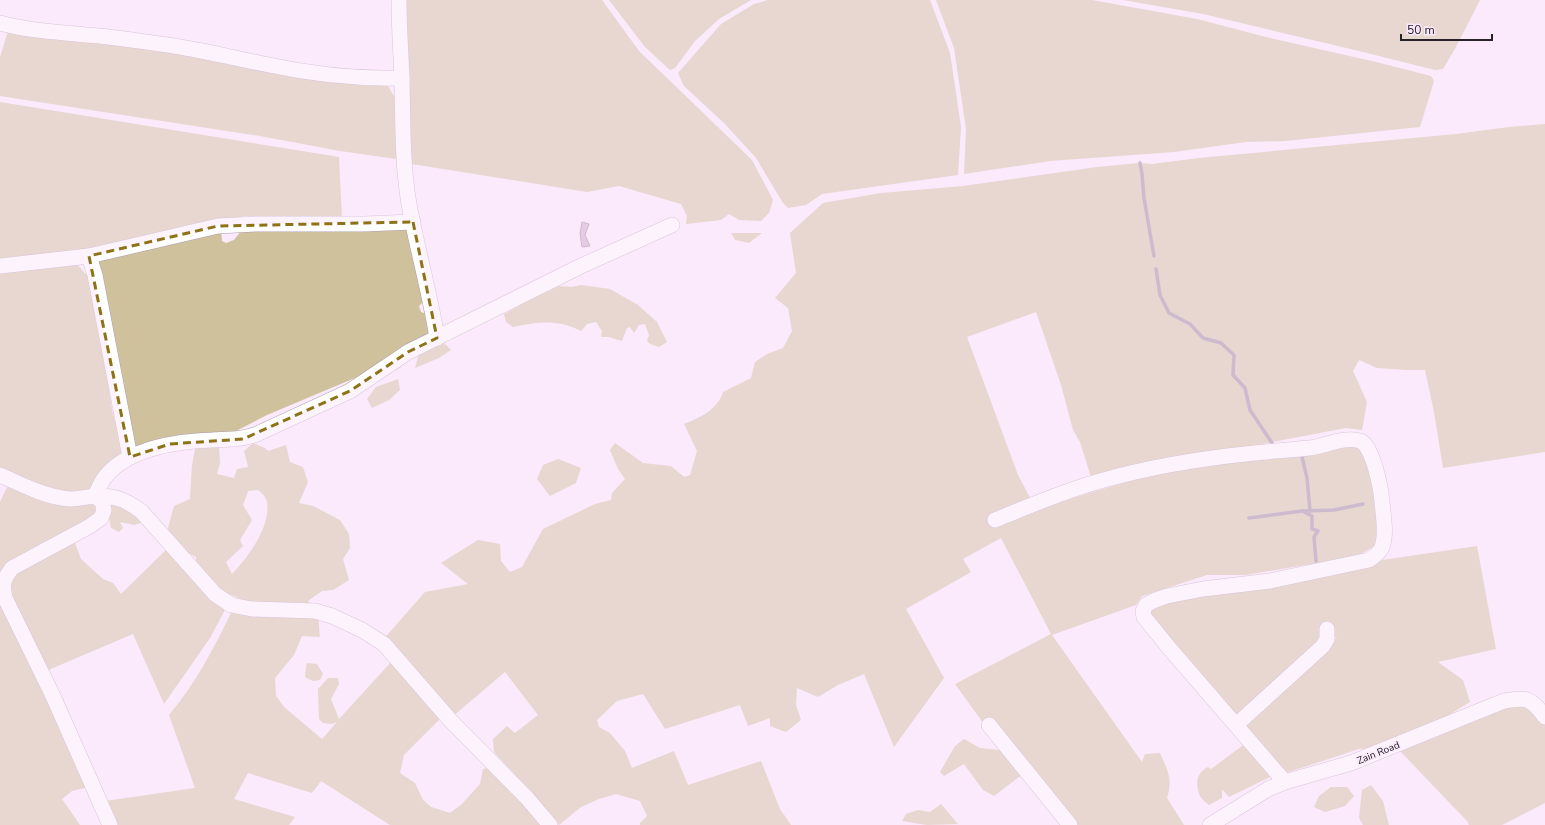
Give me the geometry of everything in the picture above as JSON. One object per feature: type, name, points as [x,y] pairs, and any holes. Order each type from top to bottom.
[{"type":"street","points":[[400,0],[399,27],[404,162],[413,222],[430,298],[437,338]]},
{"type":"street","points":[[0,23],[12,27],[48,32],[89,35],[175,46],[241,58],[270,66],[332,75],[383,79],[402,78]]},
{"type":"street","points":[[0,266],[89,256],[218,226],[256,224],[364,224],[413,222]]},
{"type":"street","points":[[95,496],[104,477],[117,465],[130,457],[170,444],[243,439],[257,434],[350,391],[408,352],[582,266],[672,225]]},
{"type":"street","points":[[89,256],[95,276],[130,457]]},
{"type":"street","points":[[995,520],[1043,500],[1101,481],[1164,466],[1255,452],[1311,448],[1343,441],[1360,441],[1365,444],[1370,452],[1380,486],[1384,537],[1382,547],[1377,554],[1369,560],[1270,581],[1204,589],[1167,596],[1146,605],[1143,611],[1144,617],[1153,629],[1286,782]]},
{"type":"street","points":[[0,475],[20,485],[56,497],[70,499],[111,496],[127,501],[141,511],[215,594],[231,605],[252,609],[315,611],[332,616],[374,637],[384,644],[451,721],[527,798],[550,825]]},
{"type":"street","points":[[95,496],[102,502],[104,510],[101,518],[90,526],[12,568],[5,577],[3,587],[5,598],[53,696],[110,825]]},
{"type":"street","points":[[1236,725],[1323,646],[1327,639],[1327,629]]},
{"type":"street","name":"Zain Road","points":[[1210,825],[1268,789],[1286,782],[1351,763],[1504,701],[1520,698],[1531,701],[1537,706],[1545,717]]},
{"type":"street","points":[[990,725],[1070,825]]},
{"type":"highlighted area","points":[[413,222],[437,338],[408,352],[350,391],[243,439],[170,444],[130,457],[89,256],[218,226]]},
{"type":"shaded area","points":[[403,0],[602,0],[639,51],[752,160],[773,200],[769,213],[761,221],[739,220],[729,214],[721,220],[686,224],[687,216],[681,204],[619,186],[587,192],[412,164]]},
{"type":"shaded area","points":[[609,0],[751,0],[719,19],[695,41],[675,68],[670,70],[645,47]]},
{"type":"shaded area","points":[[768,0],[930,0],[950,53],[961,127],[958,175],[822,194],[806,205],[788,208],[783,203],[756,158],[725,124],[684,86],[678,73],[721,24],[754,4]]},
{"type":"shaded area","points":[[936,0],[1092,0],[1197,19],[1431,76],[1434,81],[1420,127],[1285,141],[1246,142],[1174,152],[1050,161],[964,174],[966,129],[954,48]]},
{"type":"shaded area","points":[[1123,0],[1480,0],[1443,69],[1435,70],[1203,14]]},
{"type":"shaded area","points":[[9,28],[223,60],[283,72],[388,86],[395,98],[403,160],[340,151],[260,136],[0,96],[0,57]]},
{"type":"shaded area","points":[[0,102],[339,157],[342,218],[245,216],[79,251],[0,261]]},
{"type":"shaded area","points":[[1545,124],[1545,452],[1443,468],[1434,412],[1425,370],[1377,368],[1359,360],[1353,371],[1367,402],[1362,430],[1346,428],[1091,477],[1080,442],[1073,430],[1061,385],[1036,312],[967,337],[1018,475],[1036,509],[1150,475],[1351,444],[1363,450],[1375,493],[1380,525],[1374,546],[1358,556],[1246,575],[1207,575],[1142,596],[1136,605],[1052,635],[1142,762],[1145,754],[1160,753],[1170,780],[1167,798],[1184,825],[1076,825],[984,724],[955,684],[1051,634],[1001,538],[963,559],[971,572],[906,609],[944,678],[894,747],[864,674],[838,685],[818,697],[797,688],[796,705],[801,720],[786,732],[770,726],[770,718],[748,726],[740,705],[665,729],[643,694],[617,701],[597,720],[599,727],[610,733],[625,751],[632,768],[674,751],[688,785],[761,761],[780,809],[791,825],[640,825],[640,823],[647,816],[640,801],[616,794],[599,799],[581,807],[559,825],[494,752],[493,739],[507,726],[515,733],[538,715],[505,672],[452,717],[382,641],[425,592],[468,584],[441,563],[478,540],[500,544],[501,561],[510,572],[522,567],[543,529],[595,504],[611,500],[612,493],[625,479],[618,469],[610,450],[615,443],[643,463],[671,466],[684,477],[690,475],[697,451],[684,424],[702,416],[713,408],[721,398],[723,392],[751,378],[755,362],[767,354],[783,348],[792,331],[788,308],[775,298],[796,273],[790,233],[823,203],[881,193],[963,186],[1097,167],[1140,163],[1152,164],[1199,158],[1456,134]]},
{"type":"shaded area","points":[[582,222],[589,224],[585,235],[590,246],[582,247],[580,233]]},
{"type":"shaded area","points":[[245,226],[413,228],[426,299],[419,306],[421,312],[431,316],[429,335],[419,342],[400,368],[386,373],[362,375],[267,415],[236,431],[212,433],[135,451],[96,261],[221,230],[222,241],[226,243],[234,240]]},
{"type":"shaded area","points":[[731,233],[762,233],[749,243],[735,240]]},
{"type":"shaded area","points":[[75,262],[90,279],[113,414],[123,452],[103,468],[89,491],[72,494],[40,484],[0,468],[0,270]]},
{"type":"shaded area","points":[[581,285],[610,289],[638,305],[657,322],[667,342],[659,347],[650,344],[647,341],[649,335],[645,324],[639,325],[634,333],[630,327],[627,328],[622,341],[608,337],[601,337],[602,331],[596,322],[587,324],[581,331],[556,323],[539,323],[513,327],[506,322],[504,314],[531,299],[559,286],[571,287]]},
{"type":"shaded area","points":[[443,342],[451,350],[439,358],[415,368],[419,354]]},
{"type":"shaded area","points":[[398,379],[400,390],[389,400],[372,408],[367,399],[376,387]]},
{"type":"shaded area","points":[[205,443],[219,446],[220,463],[217,474],[234,478],[237,469],[248,467],[244,451],[253,443],[265,448],[268,451],[286,445],[290,462],[303,467],[308,482],[299,503],[313,506],[340,520],[349,534],[350,548],[343,559],[349,580],[333,590],[322,591],[308,601],[317,613],[320,637],[302,636],[294,655],[275,678],[276,696],[284,707],[322,739],[337,722],[331,724],[323,723],[319,719],[318,689],[328,678],[338,678],[339,684],[331,699],[339,719],[393,660],[443,716],[404,755],[400,773],[415,783],[423,800],[431,807],[450,813],[462,804],[480,784],[483,769],[491,767],[548,825],[390,825],[321,781],[312,793],[248,773],[234,799],[295,817],[289,825],[115,825],[105,801],[195,788],[169,715],[179,703],[196,677],[233,609],[251,603],[224,592],[196,567],[196,557],[186,552],[167,532],[174,506],[190,499],[192,465],[195,449]],"holes":[[[258,490],[265,497],[267,502],[267,512],[262,531],[245,559],[232,574],[226,562],[243,546],[240,540],[252,520],[243,505],[248,491]]]},
{"type":"shaded area","points":[[558,459],[581,468],[576,483],[550,496],[537,479],[543,465]]},
{"type":"shaded area","points":[[7,487],[59,503],[91,503],[98,505],[97,515],[1,577],[89,787],[72,791],[62,799],[80,825],[0,825],[0,502]]},
{"type":"shaded area","points":[[108,500],[146,521],[134,525],[120,522],[123,528],[119,532],[111,528],[108,513]]},
{"type":"shaded area","points":[[73,538],[81,559],[103,579],[113,583],[121,594],[168,548],[226,608],[210,638],[164,704],[133,634],[46,671],[8,592],[8,581],[17,569]]},
{"type":"shaded area","points":[[1477,546],[1496,649],[1438,662],[1463,680],[1470,702],[1396,747],[1359,749],[1283,774],[1241,726],[1337,637],[1321,641],[1242,718],[1233,715],[1145,613],[1150,603],[1376,561]]},
{"type":"shaded area","points":[[307,663],[317,664],[323,674],[320,680],[313,681],[305,677]]},
{"type":"shaded area","points":[[1494,701],[1530,705],[1545,725],[1545,803],[1502,825],[1469,825],[1467,821],[1399,750]]},
{"type":"shaded area","points":[[964,739],[980,748],[1009,751],[1023,774],[994,796],[983,790],[964,764],[944,776],[940,772],[955,746]]},
{"type":"shaded area","points":[[1246,743],[1272,776],[1229,797],[1222,789],[1222,798],[1209,805],[1198,792],[1197,783],[1201,772],[1208,767],[1211,769]]},
{"type":"shaded area","points":[[1371,785],[1383,801],[1389,825],[1363,825],[1359,818],[1362,790]]},
{"type":"shaded area","points":[[1331,787],[1347,787],[1354,796],[1345,806],[1325,812],[1314,807],[1319,796]]},
{"type":"shaded area","points":[[941,804],[958,824],[927,825],[902,821],[906,814],[918,810],[930,812]]},
{"type":"waterway","points":[[1140,163],[1144,198],[1154,256]]},
{"type":"waterway","points":[[1156,269],[1160,295],[1169,313],[1190,324],[1203,338],[1221,343],[1234,355],[1233,375],[1245,388],[1250,410],[1272,443]]},
{"type":"waterway","points":[[1302,457],[1307,478],[1310,511]]},
{"type":"waterway","points":[[1249,518],[1302,511],[1334,510],[1363,504]]},
{"type":"waterway","points":[[1304,512],[1312,516],[1312,529],[1318,531],[1314,537],[1316,561]]}]
